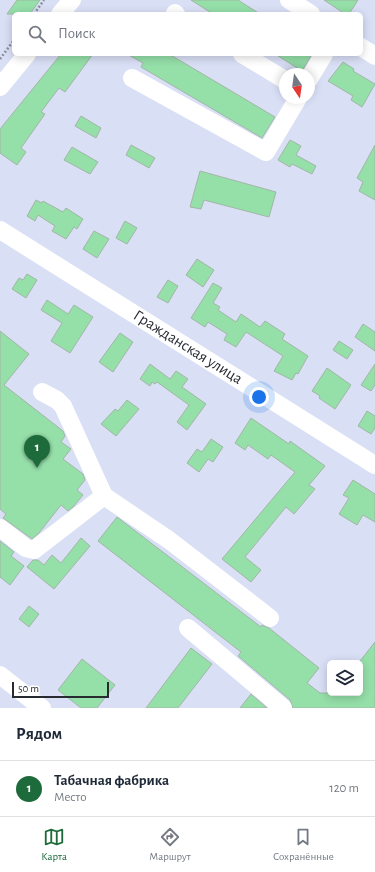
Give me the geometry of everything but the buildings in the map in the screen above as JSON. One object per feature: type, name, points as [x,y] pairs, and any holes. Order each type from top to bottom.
[{"type":"street","points":[[62,12],[72,0]]},
{"type":"street","points":[[289,0],[308,12]]},
{"type":"street","points":[[363,48],[375,56]]},
{"type":"street","points":[[0,87],[25,56]]},
{"type":"street","points":[[245,56],[279,76]]},
{"type":"street","points":[[315,69],[323,56]]},
{"type":"street","points":[[132,78],[266,152],[294,104]]},
{"type":"street","name":"Гражданская улица","points":[[0,230],[375,465]]},
{"type":"street","points":[[42,392],[57,400],[63,406],[104,496],[169,540],[270,618]]},
{"type":"street","points":[[0,528],[26,548],[34,550],[104,496]]},
{"type":"street","points":[[188,628],[283,708]]},
{"type":"street","points":[[0,675],[42,708]]},
{"type":"path","points":[[35,12],[44,0]]},
{"type":"path","points":[[0,59],[12,43]]},
{"type":"place","name":"Табачная фабрика","points":[[37,468]]}]
